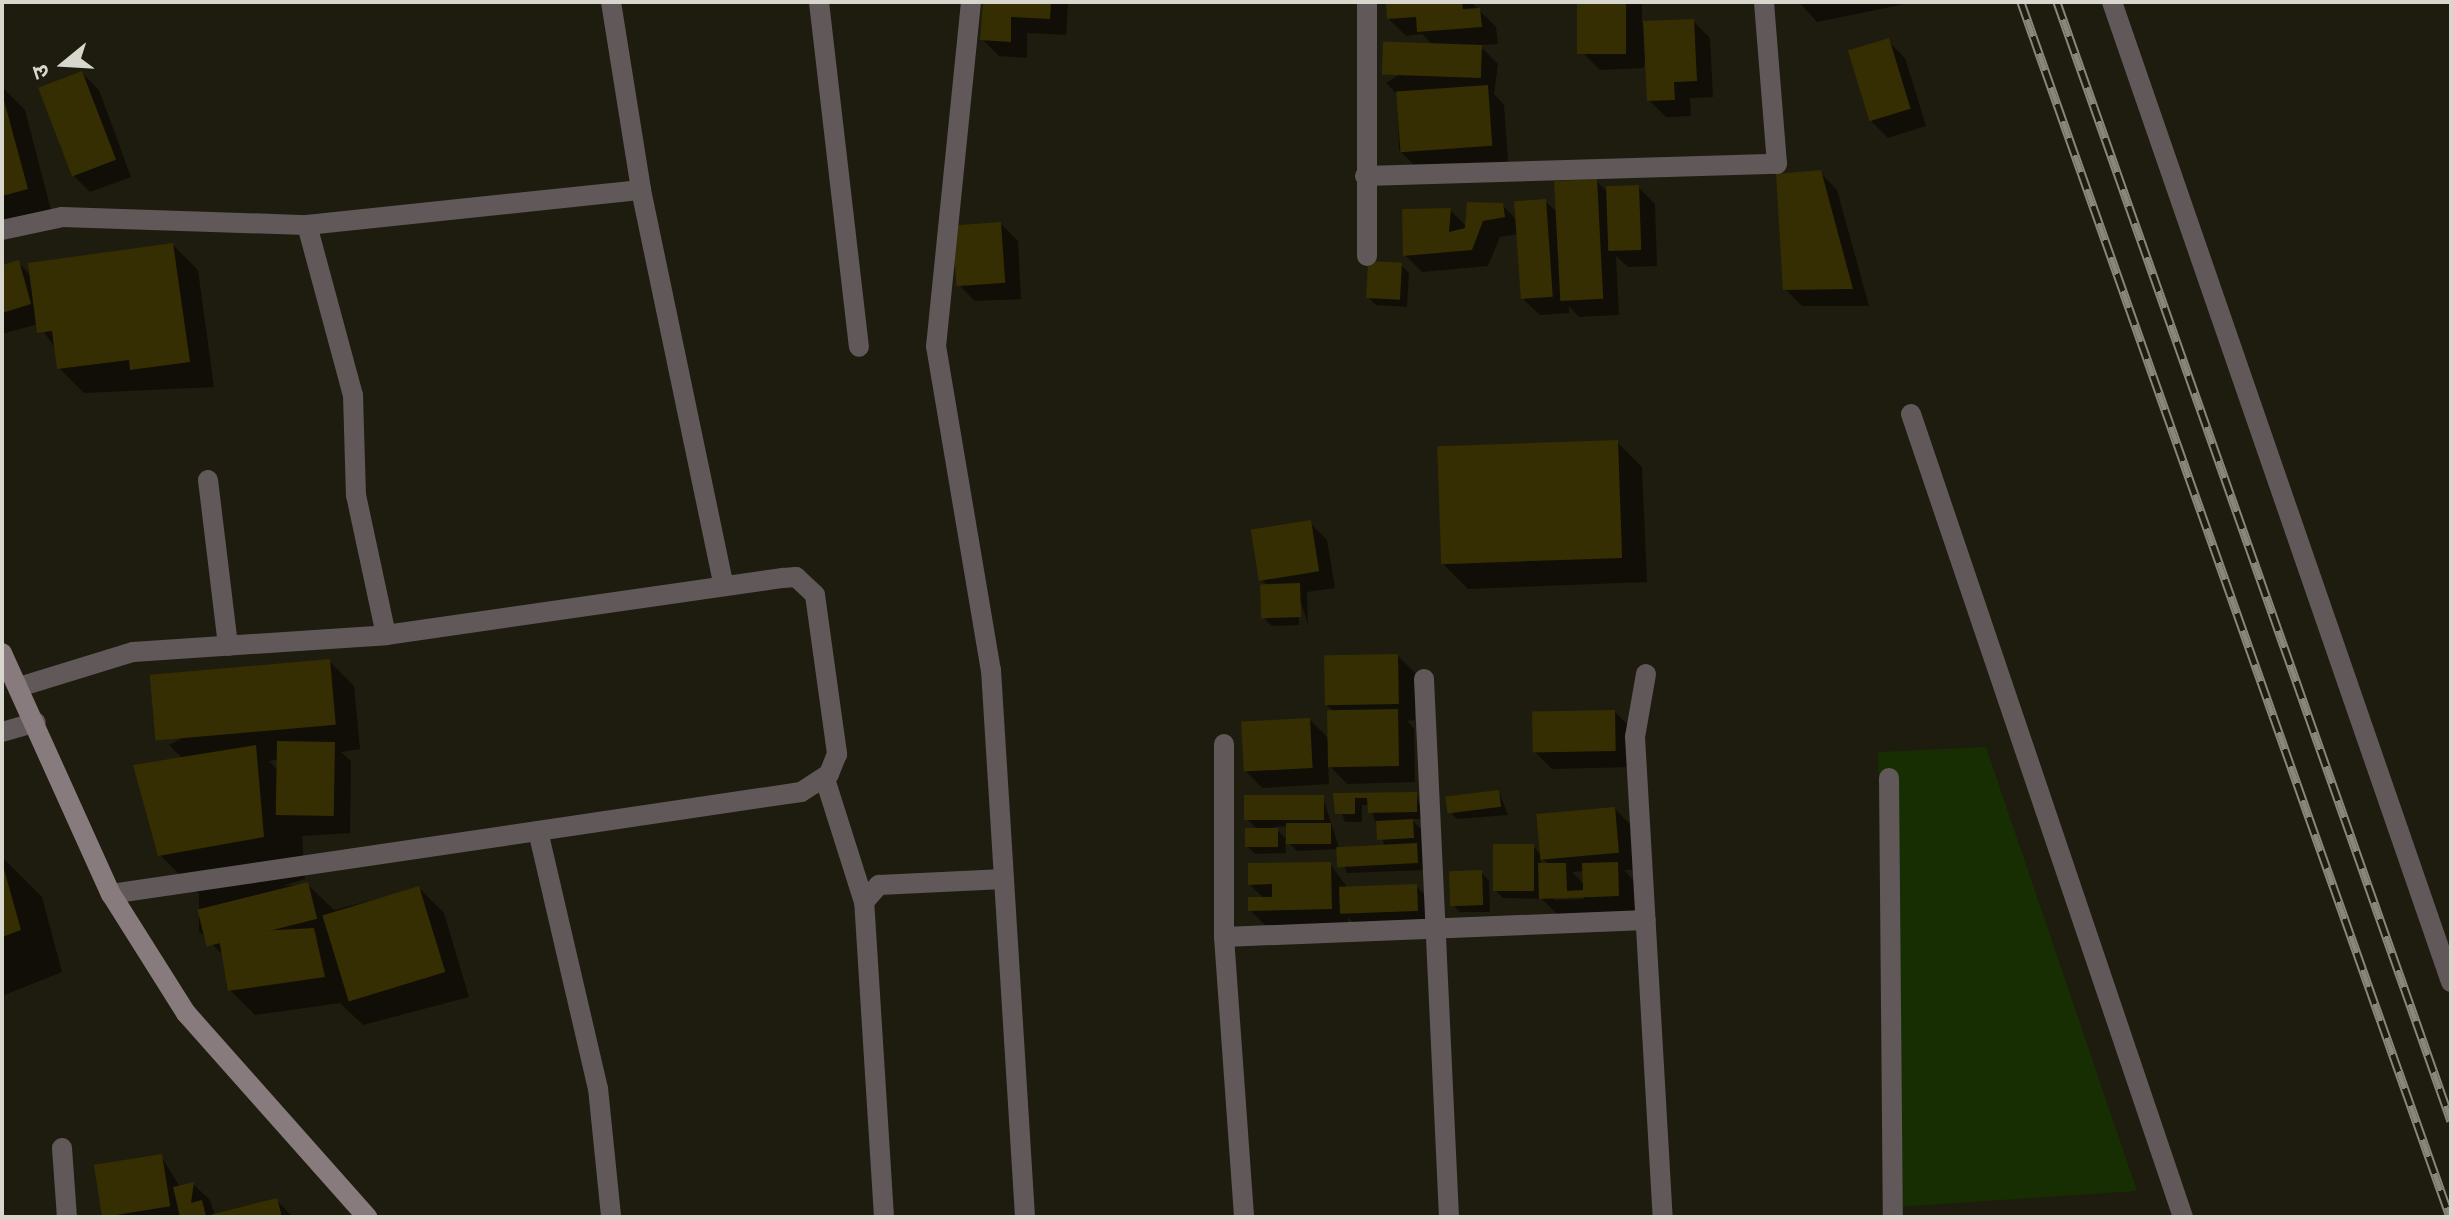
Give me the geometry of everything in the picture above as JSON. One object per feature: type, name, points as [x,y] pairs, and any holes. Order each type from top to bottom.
[{"type":"street","points":[[611,2],[641,190],[723,584]]},
{"type":"street","points":[[819,2],[859,347]]},
{"type":"street","points":[[971,2],[936,346],[991,670],[1025,1217]]},
{"type":"street","points":[[1367,2],[1367,256]]},
{"type":"street","points":[[1365,176],[1777,164],[1764,2]]},
{"type":"street","points":[[2112,2],[2451,982]]},
{"type":"street","points":[[2,230],[62,217],[307,225],[641,190]]},
{"type":"street","points":[[307,225],[353,395],[356,495],[386,635]]},
{"type":"street","points":[[1911,414],[2183,1217]]},
{"type":"street","points":[[208,480],[228,646]]},
{"type":"street","points":[[19,687],[133,652],[386,635],[723,584],[796,577],[815,595],[837,754],[825,779],[801,792],[111,894]]},
{"type":"street","points":[[2,653],[36,722],[111,894],[186,1013],[367,1217]]},
{"type":"street","points":[[1646,674],[1635,737],[1663,1217]]},
{"type":"street","points":[[1424,679],[1449,1217]]},
{"type":"street","points":[[2,732],[36,722]]},
{"type":"street","points":[[1224,744],[1224,937],[1244,1217]]},
{"type":"street","points":[[1889,778],[1893,1217]]},
{"type":"street","points":[[825,779],[864,902],[884,1217]]},
{"type":"street","points":[[538,831],[598,1088],[611,1217]]},
{"type":"street","points":[[864,902],[879,885],[1004,879]]},
{"type":"street","points":[[1224,937],[1646,920]]},
{"type":"street","points":[[62,1148],[67,1217]]},
{"type":"green space","points":[[1986,747],[2137,1191],[1896,1207],[1878,752]]},
{"type":"building","points":[[983,2],[1051,2],[1050,19],[1011,17],[1011,42],[980,40]]},
{"type":"building","points":[[1386,2],[1462,2],[1463,9],[1480,8],[1482,27],[1417,32],[1416,17],[1387,19]]},
{"type":"building","points":[[1577,2],[1626,2],[1626,54],[1577,54]]},
{"type":"building","points":[[1694,19],[1697,81],[1674,82],[1675,100],[1647,101],[1643,21]]},
{"type":"building","points":[[1889,38],[1911,109],[1870,121],[1848,51]]},
{"type":"building","points":[[1383,42],[1482,45],[1481,78],[1382,75]]},
{"type":"building","points":[[82,71],[116,160],[72,177],[38,88]]},
{"type":"building","points":[[1488,85],[1492,146],[1400,152],[1396,91]]},
{"type":"building","points":[[2,93],[28,189],[2,196]]},
{"type":"building","points":[[1821,170],[1853,289],[1783,290],[1776,174]]},
{"type":"building","points":[[1597,179],[1603,299],[1560,301],[1554,181]]},
{"type":"building","points":[[1639,185],[1641,250],[1608,251],[1606,186]]},
{"type":"building","points":[[1546,199],[1553,297],[1521,299],[1514,201]]},
{"type":"building","points":[[1467,202],[1503,203],[1505,217],[1483,221],[1472,250],[1403,256],[1402,209],[1451,208],[1449,232],[1465,228]]},
{"type":"building","points":[[1001,222],[1005,283],[956,286],[952,225]]},
{"type":"building","points":[[173,243],[190,362],[130,370],[129,360],[57,369],[52,331],[37,333],[28,263]]},
{"type":"building","points":[[19,260],[31,304],[2,313],[2,265]]},
{"type":"building","points":[[1368,261],[1402,263],[1400,300],[1366,298]]},
{"type":"building","points":[[1618,440],[1622,558],[1441,564],[1437,446]]},
{"type":"building","points":[[1311,520],[1319,571],[1259,581],[1251,530]]},
{"type":"building","points":[[1300,583],[1301,617],[1261,618],[1260,584]]},
{"type":"building","points":[[1398,654],[1399,704],[1325,705],[1324,655]]},
{"type":"building","points":[[330,659],[336,725],[155,741],[150,675]]},
{"type":"building","points":[[1398,709],[1399,766],[1328,767],[1327,710]]},
{"type":"building","points":[[1615,710],[1616,751],[1533,752],[1532,711]]},
{"type":"building","points":[[1310,718],[1313,768],[1244,772],[1241,722]]},
{"type":"building","points":[[277,741],[335,742],[334,816],[276,815]]},
{"type":"building","points":[[256,745],[264,837],[158,856],[133,765]]},
{"type":"building","points":[[1499,790],[1501,807],[1447,813],[1445,797]]},
{"type":"building","points":[[1417,792],[1417,812],[1368,813],[1367,798],[1355,798],[1355,814],[1335,814],[1333,793]]},
{"type":"building","points":[[1244,795],[1324,795],[1324,820],[1244,820]]},
{"type":"building","points":[[1615,807],[1619,853],[1540,860],[1536,814]]},
{"type":"building","points":[[1413,819],[1414,838],[1377,840],[1376,821]]},
{"type":"building","points":[[1286,823],[1331,823],[1331,844],[1286,844]]},
{"type":"building","points":[[1245,828],[1278,828],[1278,847],[1245,847]]},
{"type":"building","points":[[1417,843],[1418,863],[1337,867],[1336,847]]},
{"type":"building","points":[[1493,844],[1534,844],[1534,891],[1493,891]]},
{"type":"building","points":[[2,862],[21,930],[2,937]]},
{"type":"building","points":[[1331,862],[1332,909],[1248,911],[1248,897],[1272,897],[1272,884],[1248,885],[1248,863]]},
{"type":"building","points":[[1618,862],[1619,896],[1539,899],[1538,863],[1566,863],[1567,891],[1583,890],[1582,863]]},
{"type":"building","points":[[1482,870],[1483,905],[1450,906],[1449,871]]},
{"type":"building","points":[[308,882],[317,919],[207,946],[197,910]]},
{"type":"building","points":[[1417,884],[1418,911],[1340,914],[1339,887]]},
{"type":"building","points":[[419,886],[445,972],[349,1002],[322,916]]},
{"type":"building","points":[[314,928],[325,977],[228,991],[218,933]]},
{"type":"building","points":[[162,1154],[170,1206],[102,1217],[94,1165]]},
{"type":"building","points":[[194,1182],[191,1203],[202,1200],[206,1216],[277,1198],[282,1217],[180,1217],[173,1187]]},
{"type":"railway","points":[[2021,2],[2450,1217]]},
{"type":"railway","points":[[2057,2],[2451,1121]]}]
